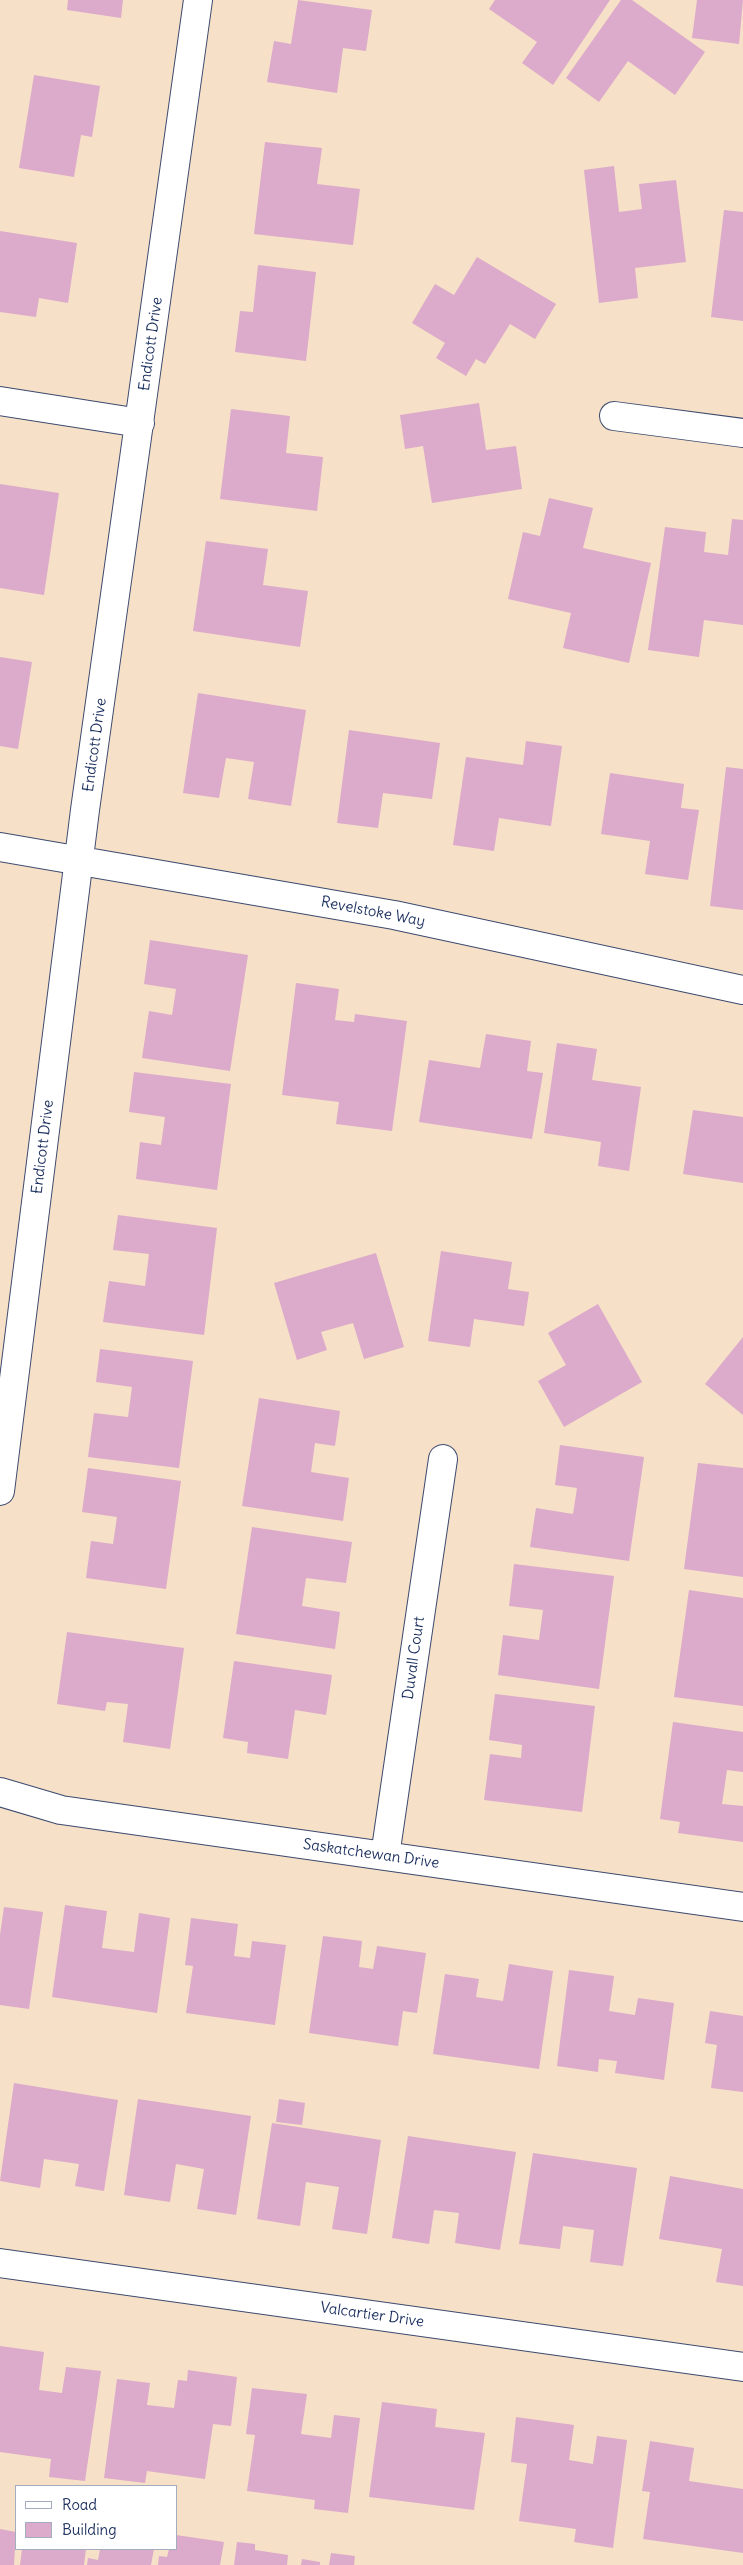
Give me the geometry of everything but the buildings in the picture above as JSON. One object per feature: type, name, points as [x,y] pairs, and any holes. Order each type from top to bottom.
[{"type":"street","name":"Endicott Drive","points":[[0,1491],[79,860],[198,0]]},
{"type":"street","points":[[0,400],[140,423]]},
{"type":"street","points":[[614,416],[743,432]]},
{"type":"street","name":"Revelstoke Way","points":[[0,847],[394,915],[743,990]]},
{"type":"street","name":"Duvall Court","points":[[385,1856],[443,1459]]},
{"type":"street","name":"Saskatchewan Drive","points":[[0,1793],[61,1810],[743,1907]]},
{"type":"street","name":"Valcartier Drive","points":[[0,2263],[743,2367]]}]
